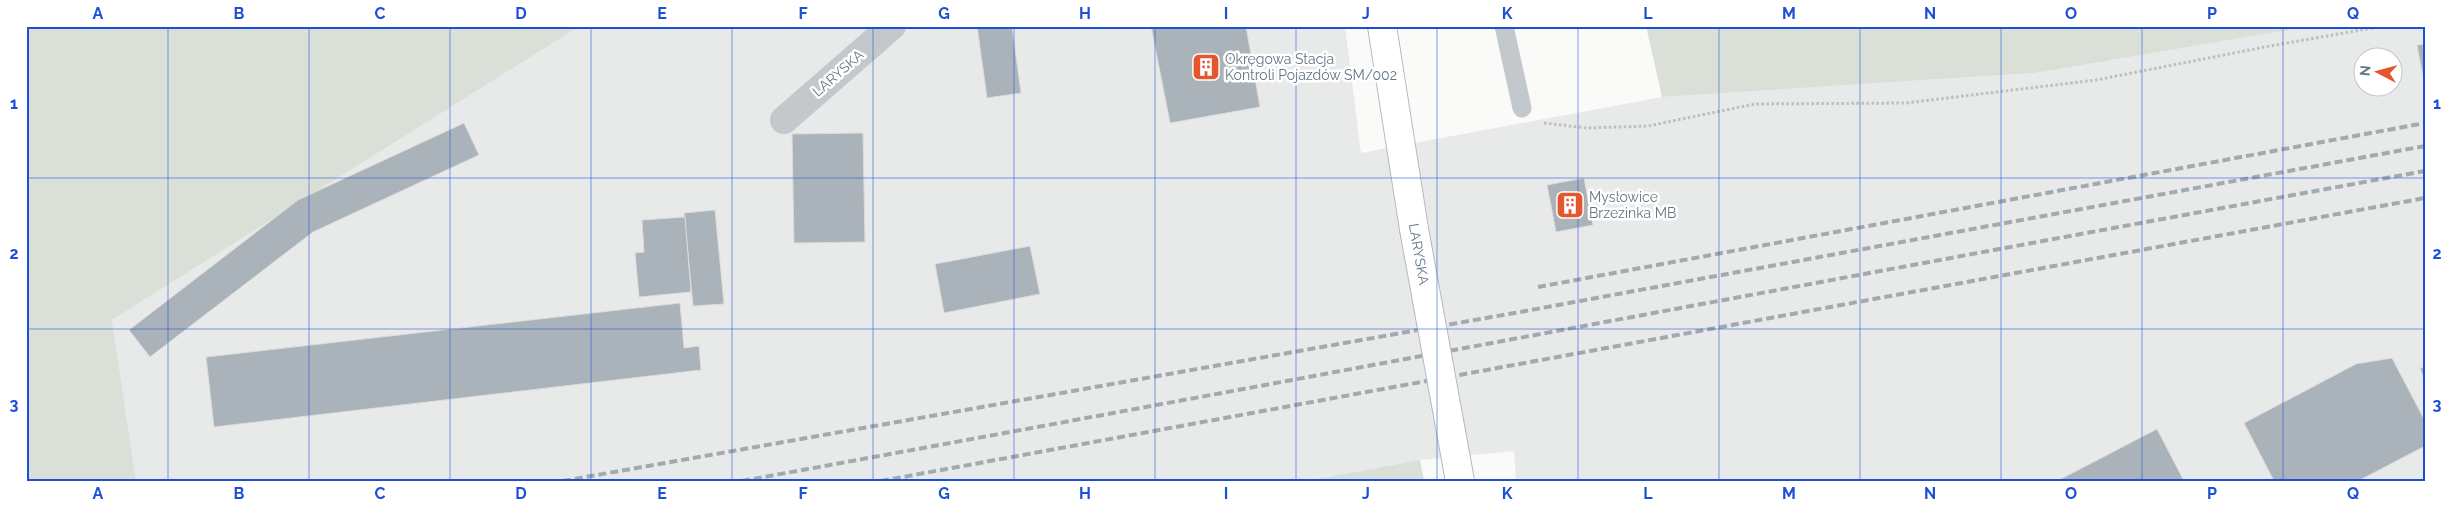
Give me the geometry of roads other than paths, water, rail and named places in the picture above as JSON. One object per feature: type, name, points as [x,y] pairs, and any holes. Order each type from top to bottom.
[{"type":"street","name":"LARYSKA","points":[[784,120],[892,26]]},
{"type":"street","name":"LARYSKA","points":[[1382,26],[1414,229],[1460,481]]},
{"type":"lane","points":[[1504,26],[1522,108]]},
{"type":"railway","points":[[1538,287],[2425,123]]},
{"type":"railway","points":[[563,481],[1520,312],[2425,146]]},
{"type":"railway","points":[[742,481],[2425,171]]},
{"type":"railway","points":[[881,481],[2425,198]]},
{"type":"place","name":"Okręgowa Stacja Kontroli Pojazdów SM/002","points":[[1206,67]]},
{"type":"place","name":"Mysłowice Brzezinka MB","points":[[1570,205]]}]
